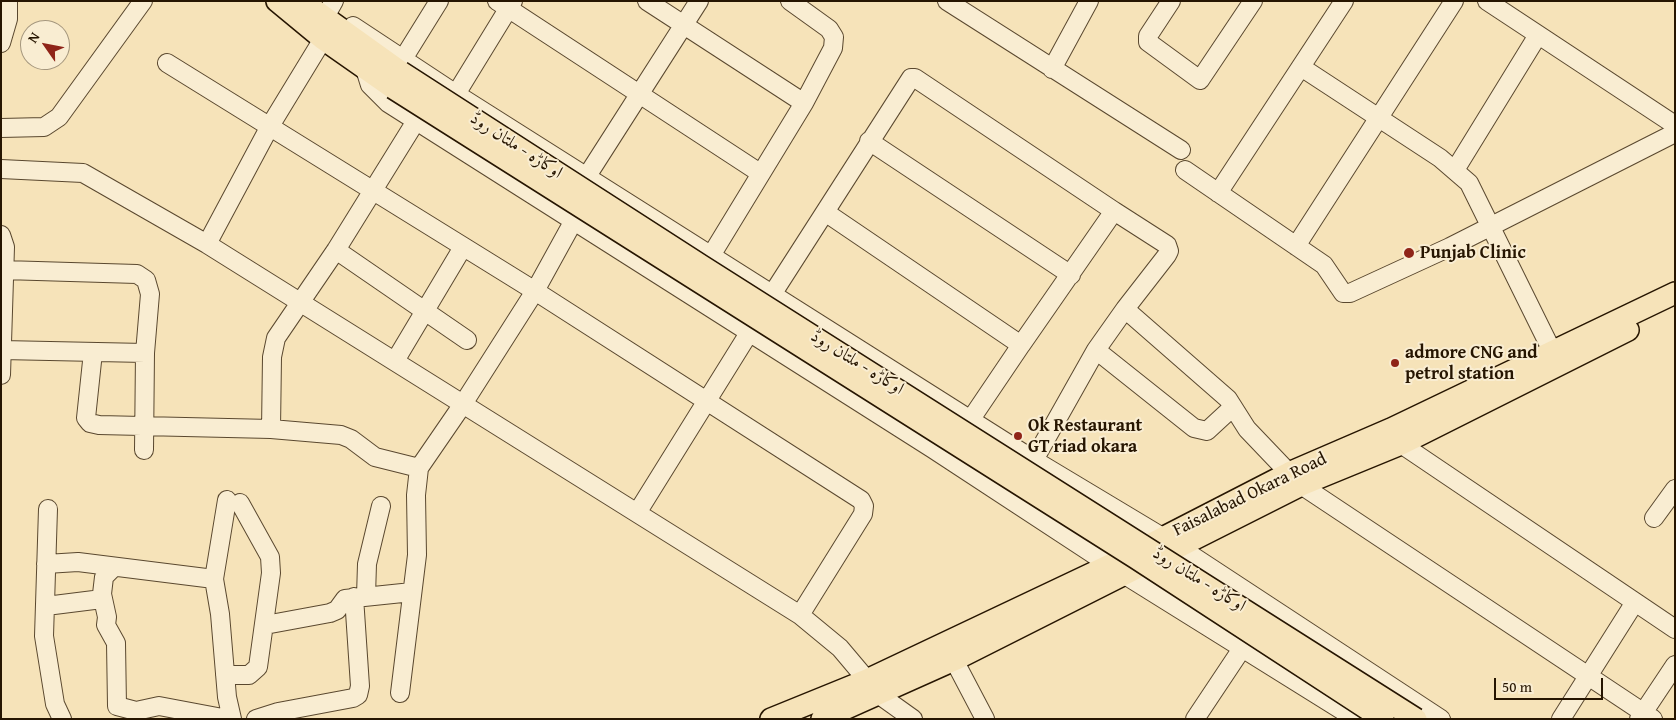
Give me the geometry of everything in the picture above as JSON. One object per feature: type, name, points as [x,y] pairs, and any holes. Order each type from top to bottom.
[{"type":"main road","name":"اوکاڑہ - ملتان روڈ","points":[[277,1],[364,69],[399,73],[1416,719]]},
{"type":"main road","name":"اوکاڑہ - ملتان روڈ","points":[[304,1],[399,73],[1383,719]]},
{"type":"main road","name":"Faisalabad Okara Road","points":[[771,719],[954,660],[1118,570],[1391,428],[1675,293]]},
{"type":"main road","name":"Faisalabad Okara Road","points":[[1295,479],[1401,444],[1675,306]]},
{"type":"main road","name":"Faisalabad Okara Road","points":[[822,719],[872,687],[1118,570]]},
{"type":"street","points":[[1,43],[8,19],[8,1]]},
{"type":"street","points":[[1,128],[44,127],[59,117],[143,1]]},
{"type":"street","points":[[304,1],[332,6],[399,73],[456,94],[774,293],[1034,460],[1171,542],[1441,719]]},
{"type":"street","points":[[399,73],[439,1]]},
{"type":"street","points":[[647,1],[804,103]]},
{"type":"street","points":[[587,176],[699,1]]},
{"type":"street","points":[[712,254],[760,172],[804,103],[833,48],[834,37],[829,29],[790,1]]},
{"type":"street","points":[[947,1],[1181,150]]},
{"type":"street","points":[[1052,69],[1089,1]]},
{"type":"street","points":[[1171,1],[1148,36],[1148,42],[1200,80],[1253,1]]},
{"type":"street","points":[[1218,193],[1344,1]]},
{"type":"street","points":[[1296,246],[1454,1]]},
{"type":"street","points":[[1487,1],[1675,125]]},
{"type":"street","points":[[456,94],[506,4],[760,172]]},
{"type":"street","points":[[1455,170],[1538,35]]},
{"type":"street","points":[[207,244],[270,126],[323,38]]},
{"type":"street","points":[[167,63],[534,291],[861,500],[864,506],[863,514],[800,615]]},
{"type":"street","points":[[1301,67],[1455,170],[1469,183],[1492,226],[1552,351]]},
{"type":"street","points":[[364,69],[370,85],[381,97],[416,121],[1118,570],[1243,647],[1335,713],[1356,719]]},
{"type":"street","points":[[774,293],[908,80],[916,78],[1167,245],[1169,251],[1096,350],[1034,460]]},
{"type":"street","points":[[271,429],[272,357],[276,338],[336,250],[371,190],[416,121]]},
{"type":"street","points":[[1184,170],[1324,265],[1343,293],[1350,293],[1492,226],[1675,133]]},
{"type":"street","points":[[869,141],[1071,275]]},
{"type":"street","points":[[1,169],[84,173],[207,244],[800,615],[840,648],[872,687],[913,719]]},
{"type":"street","points":[[971,419],[1114,211]]},
{"type":"street","points":[[825,212],[1021,345]]},
{"type":"street","points":[[400,693],[417,555],[416,495],[419,468],[463,404],[534,291],[573,222]]},
{"type":"street","points":[[1,236],[5,247],[1,374]]},
{"type":"street","points":[[394,361],[463,247]]},
{"type":"street","points":[[336,250],[466,340]]},
{"type":"street","points":[[4,270],[138,274],[146,280],[150,294],[145,353],[144,450]]},
{"type":"street","points":[[1125,309],[1228,399],[1247,429],[1295,479],[1588,676],[1645,717],[1675,665]]},
{"type":"street","points":[[637,513],[749,333]]},
{"type":"street","points":[[2,350],[145,353]]},
{"type":"street","points":[[1096,350],[1194,428],[1207,431],[1233,407]]},
{"type":"street","points":[[92,352],[86,418],[90,423],[99,425],[271,429],[340,435],[375,456],[419,468]]},
{"type":"street","points":[[1401,444],[1675,629]]},
{"type":"street","points":[[1654,518],[1675,489]]},
{"type":"street","points":[[114,567],[104,577],[102,599],[106,612],[106,625],[116,643],[118,706],[136,712],[159,706],[230,719],[225,675],[220,614],[214,579],[234,502],[270,557],[271,573],[258,667],[254,672],[225,675]]},
{"type":"street","points":[[256,719],[278,712],[353,698],[358,695],[360,686],[360,597],[381,506]]},
{"type":"street","points":[[48,509],[44,636],[54,704],[62,719]]},
{"type":"street","points":[[46,564],[78,562],[214,579]]},
{"type":"street","points":[[265,625],[330,613],[337,610],[345,599],[412,592]]},
{"type":"street","points":[[46,606],[102,599]]},
{"type":"street","points":[[1561,719],[1635,602]]},
{"type":"street","points":[[1195,719],[1243,647]]},
{"type":"street","points":[[954,660],[985,719]]},
{"type":"place","name":"Punjab Clinic","points":[[1409,253]]},
{"type":"place","name":"admore CNG and petrol station","points":[[1395,363]]},
{"type":"place","name":"Ok Restaurant GT riad okara","points":[[1018,436]]}]
